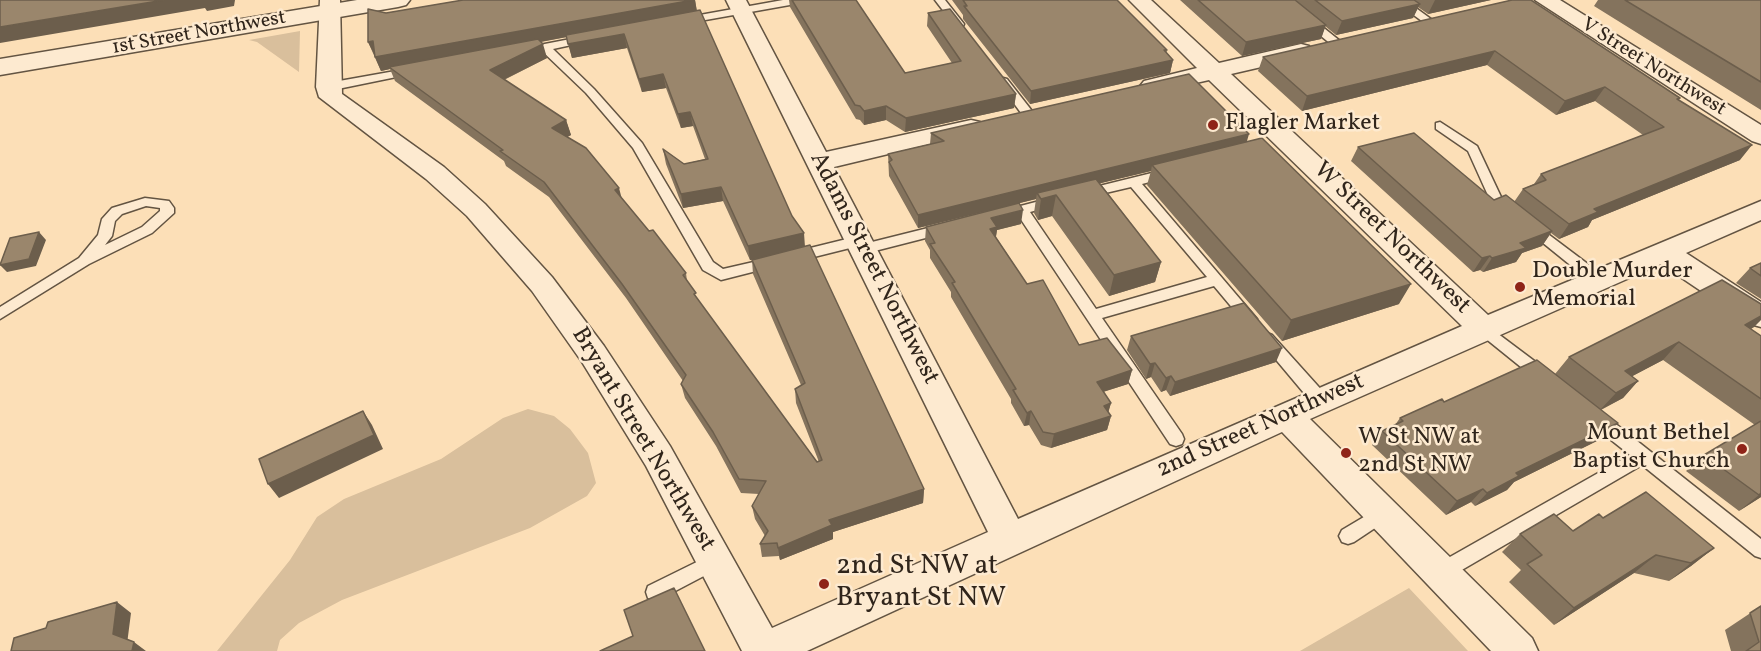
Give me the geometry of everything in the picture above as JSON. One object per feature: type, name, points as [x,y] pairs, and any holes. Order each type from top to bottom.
[{"type":"street","name":"1st Street Northwest","points":[[0,67],[330,6],[398,0]]},
{"type":"street","name":"W Street Northwest","points":[[1139,0],[1214,71],[1279,145],[1485,330]]},
{"type":"street","name":"V Street Northwest","points":[[1545,0],[1761,136]]},
{"type":"street","name":"Adams Street Northwest","points":[[739,5],[1009,538]]},
{"type":"street","points":[[328,87],[330,6]]},
{"type":"street","points":[[1406,28],[1452,17]]},
{"type":"street","points":[[1134,90],[1359,38]]},
{"type":"street","name":"Bryant Street Northwest","points":[[328,87],[335,102],[386,135],[449,184],[502,238],[542,284],[632,413],[764,651]]},
{"type":"street","points":[[819,162],[1039,111]]},
{"type":"street","name":"2nd Street Northwest","points":[[764,651],[1009,538],[1286,415],[1761,210]]},
{"type":"street","points":[[1663,252],[1761,316]]},
{"type":"street","points":[[1286,415],[1518,651]]},
{"type":"lane","points":[[672,24],[739,5],[801,0]]},
{"type":"lane","points":[[940,0],[968,37]]},
{"type":"lane","points":[[1282,0],[1336,44]]},
{"type":"lane","points":[[1398,0],[1430,22]]},
{"type":"lane","points":[[511,53],[602,36]]},
{"type":"lane","points":[[544,47],[590,91],[638,146],[708,266],[721,275],[956,226]]},
{"type":"lane","points":[[328,87],[421,70]]},
{"type":"lane","points":[[997,73],[1039,111]]},
{"type":"lane","points":[[1440,126],[1473,149],[1496,199],[1600,281]]},
{"type":"lane","points":[[989,218],[1180,170]]},
{"type":"lane","points":[[1134,182],[1215,280],[1320,400]]},
{"type":"lane","points":[[0,314],[84,261],[147,230],[161,220],[167,213],[167,208],[164,204],[145,202],[117,211],[109,219],[105,236],[84,261]]},
{"type":"lane","points":[[1022,210],[1176,439]]},
{"type":"lane","points":[[1093,315],[1215,280]]},
{"type":"lane","points":[[1485,330],[1560,389]]},
{"type":"lane","points":[[1588,412],[1761,550]]},
{"type":"lane","points":[[1441,572],[1643,456]]},
{"type":"lane","points":[[1348,536],[1384,513]]},
{"type":"lane","points":[[655,592],[715,561]]},
{"type":"shaded area","points":[[300,31],[299,72],[257,42],[249,40]]},
{"type":"shaded area","points":[[528,409],[554,416],[570,429],[588,453],[596,483],[587,496],[530,528],[342,600],[299,623],[280,640],[277,651],[217,651],[290,560],[317,517],[344,499],[441,459],[503,418]]},
{"type":"shaded area","points":[[1409,588],[1468,651],[1300,651]]},
{"type":"building","points":[[0,0],[164,0],[0,27]]},
{"type":"building","points":[[463,0],[693,0],[375,57],[373,41],[368,42],[368,9],[386,13]]},
{"type":"building","points":[[792,0],[856,0],[905,73],[961,61],[928,13],[950,9],[1016,94],[906,118],[886,106],[864,111],[860,106],[855,105]]},
{"type":"building","points":[[963,0],[1117,0],[1167,50],[1164,50],[1173,60],[1031,91],[964,6],[967,6]]},
{"type":"building","points":[[1198,0],[1295,0],[1326,25],[1246,42]]},
{"type":"building","points":[[1315,0],[1414,0],[1420,4],[1342,21]]},
{"type":"building","points":[[1512,0],[1531,0],[1680,98],[1677,99],[1752,145],[1594,209],[1598,212],[1569,224],[1523,189],[1546,180],[1541,174],[1664,127],[1605,87],[1565,101],[1495,51],[1307,96],[1263,57]]},
{"type":"building","points":[[1625,0],[1761,0],[1761,82]]},
{"type":"building","points":[[700,10],[792,216],[804,233],[748,246],[721,187],[681,194],[663,149],[684,164],[708,159],[690,112],[678,114],[663,74],[639,79],[624,34],[568,44],[566,35]]},
{"type":"building","points":[[538,39],[543,44],[490,70],[566,120],[552,128],[586,148],[619,188],[615,190],[649,231],[653,230],[686,273],[683,275],[696,293],[694,294],[817,462],[822,460],[795,389],[805,383],[752,260],[810,245],[924,489],[829,520],[832,525],[778,548],[777,543],[760,544],[768,531],[752,506],[766,481],[739,479],[713,432],[681,384],[686,375],[622,284],[544,182],[389,67]]},
{"type":"building","points":[[1189,74],[1249,134],[918,215],[889,162],[892,160],[888,154],[944,141],[931,133]]},
{"type":"building","points":[[1414,133],[1494,200],[1506,195],[1552,231],[1520,243],[1526,248],[1492,258],[1490,256],[1482,258],[1358,147]]},
{"type":"building","points":[[1262,138],[1411,284],[1291,320],[1152,165]]},
{"type":"building","points":[[1096,179],[1161,262],[1114,275],[1056,195],[1041,199],[1037,193]]},
{"type":"building","points":[[1019,203],[1023,210],[991,218],[997,227],[990,229],[1027,284],[1043,280],[1079,345],[1107,338],[1132,370],[1097,382],[1111,403],[1104,406],[1111,416],[1054,434],[1043,432],[1031,411],[1027,413],[1013,390],[1016,389],[952,283],[955,282],[930,244],[935,243],[926,227]]},
{"type":"building","points":[[39,232],[29,259],[0,265],[10,238]]},
{"type":"building","points":[[1761,263],[1761,276],[1750,268]]},
{"type":"building","points":[[1722,280],[1761,304],[1761,316],[1745,325],[1761,336],[1761,399],[1679,342],[1625,371],[1638,381],[1616,393],[1569,357]]},
{"type":"building","points":[[1244,303],[1282,348],[1175,382],[1171,376],[1166,378],[1155,363],[1150,364],[1131,336]]},
{"type":"building","points":[[1537,360],[1618,423],[1516,473],[1519,476],[1487,493],[1483,489],[1457,501],[1382,431],[1403,421],[1400,418],[1442,399],[1444,402]]},
{"type":"building","points":[[363,411],[374,435],[268,484],[259,459]]},
{"type":"building","points":[[1761,421],[1761,493],[1759,495],[1704,455]]},
{"type":"building","points":[[1646,492],[1714,548],[1691,563],[1656,555],[1574,608],[1527,564],[1542,555],[1520,534],[1554,514],[1573,531],[1599,514],[1603,518]]},
{"type":"building","points":[[674,588],[705,651],[600,651],[633,636],[624,610]]},
{"type":"building","points":[[117,602],[113,634],[134,642],[132,651],[11,651],[14,638],[46,628],[48,622]]},
{"type":"building","points":[[1761,606],[1761,651],[1746,651],[1759,642],[1750,613]]},
{"type":"place","name":"Flagler Market","points":[[1213,125]]},
{"type":"place","name":"Double Murder Memorial","points":[[1520,287]]},
{"type":"place","name":"Mount Bethel Baptist Church","points":[[1742,449]]},
{"type":"place","name":"W St NW at 2nd St NW","points":[[1346,453]]},
{"type":"place","name":"2nd St NW at Bryant St NW","points":[[824,584]]}]
